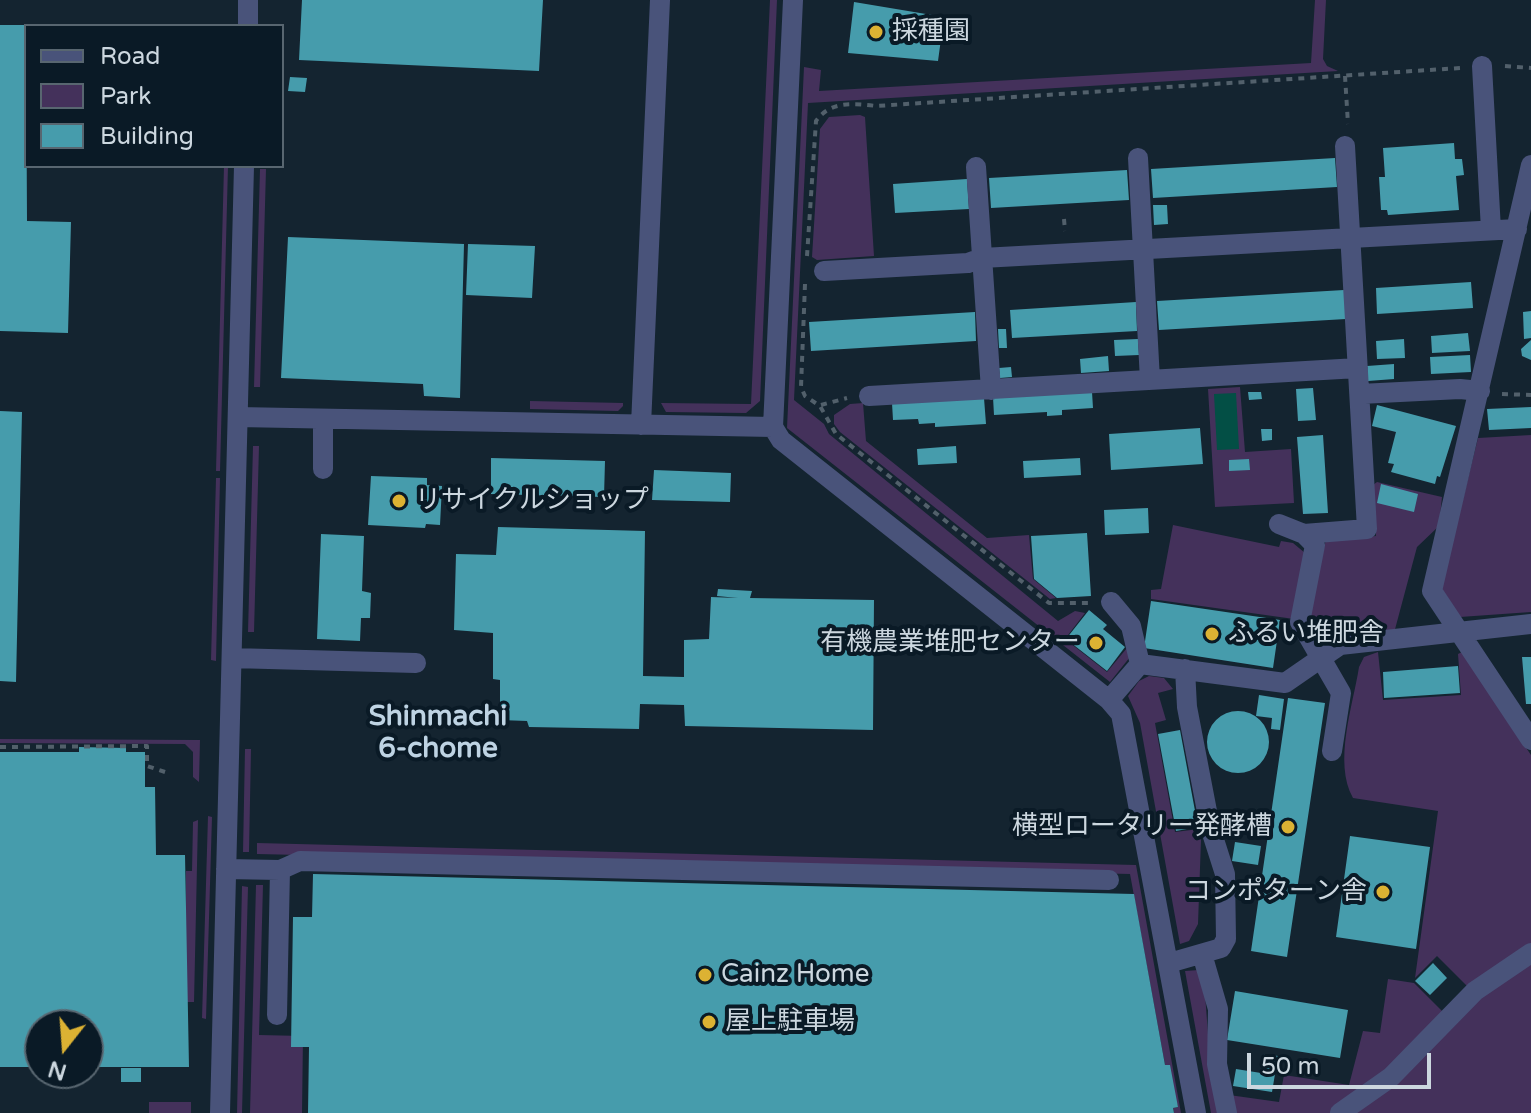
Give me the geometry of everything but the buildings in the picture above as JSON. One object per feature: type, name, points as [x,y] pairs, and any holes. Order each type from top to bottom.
[{"type":"street","points":[[248,0],[248,24]]},
{"type":"street","points":[[641,425],[660,0]]},
{"type":"street","points":[[793,0],[773,427],[781,440],[1109,700],[1121,714],[1127,728],[1196,1113]]},
{"type":"street","points":[[1482,66],[1491,230]]},
{"type":"street","points":[[1304,534],[1367,529],[1345,146]]},
{"type":"street","points":[[1138,158],[1150,380]]},
{"type":"street","points":[[1531,165],[1432,591],[1531,740]]},
{"type":"street","points":[[976,167],[991,390]]},
{"type":"street","points":[[220,1113],[244,168]]},
{"type":"street","points":[[824,271],[968,263],[982,258],[1517,229]]},
{"type":"street","points":[[859,396],[1358,368]]},
{"type":"street","points":[[1360,394],[1460,389],[1480,391]]},
{"type":"street","points":[[238,417],[773,427]]},
{"type":"street","points":[[323,419],[323,469]]},
{"type":"street","points":[[1279,524],[1304,534],[1315,545],[1300,622],[1341,693],[1332,751]]},
{"type":"street","points":[[1111,602],[1131,626],[1140,664]]},
{"type":"street","points":[[1140,664],[1285,683],[1340,645],[1531,624]]},
{"type":"street","points":[[232,658],[416,663]]},
{"type":"street","points":[[1109,700],[1140,664]]},
{"type":"street","points":[[1169,963],[1221,948],[1226,939],[1225,874],[1204,797],[1187,707],[1185,669]]},
{"type":"street","points":[[226,869],[280,870],[300,861],[1109,880]]},
{"type":"street","points":[[277,1015],[280,870]]},
{"type":"street","points":[[1340,1113],[1391,1077],[1475,991],[1531,953]]},
{"type":"street","points":[[1202,954],[1218,1009],[1217,1064],[1227,1113]]},
{"type":"path","points":[[1345,76],[1349,134],[1345,146]]},
{"type":"path","points":[[1480,391],[1531,395]]},
{"type":"path","points":[[820,406],[859,396]]},
{"type":"path","points":[[0,747],[147,746],[147,766],[168,773]]},
{"type":"green space","points":[[770,0],[777,0],[760,401],[746,413],[666,412],[661,403],[751,404]]},
{"type":"green space","points":[[1315,0],[1326,0],[1323,59],[1327,66],[1338,71],[808,103],[794,400],[824,424],[829,434],[1058,621],[1075,611],[1085,613],[1065,639],[1107,672],[1127,648],[1130,657],[1110,682],[787,428],[804,67],[821,70],[819,91],[1311,63]]},
{"type":"green space","points":[[829,117],[865,117],[874,256],[817,260],[812,257],[820,129]]},
{"type":"green space","points":[[224,168],[228,168],[220,471],[216,471]]},
{"type":"green space","points":[[260,169],[266,169],[260,387],[254,387]]},
{"type":"green space","points":[[1240,387],[1245,452],[1291,449],[1294,503],[1215,507],[1208,389]]},
{"type":"green space","points":[[530,401],[623,403],[623,406],[618,411],[530,409]]},
{"type":"green space","points":[[863,403],[866,441],[987,538],[1029,535],[1033,579],[1056,598],[1050,599],[840,432],[834,424],[834,415],[850,404]]},
{"type":"green space","points":[[1531,435],[1531,612],[1460,617],[1441,588],[1478,438]]},
{"type":"green space","points":[[253,446],[259,446],[254,632],[248,632]]},
{"type":"green space","points":[[216,478],[220,478],[216,661],[211,660]]},
{"type":"green space","points":[[1377,482],[1442,497],[1439,526],[1417,547],[1394,633],[1328,638],[1308,619],[1326,539],[1376,536],[1373,485]]},
{"type":"green space","points":[[1173,525],[1279,547],[1281,541],[1293,543],[1305,553],[1294,619],[1151,599],[1151,590],[1161,589]]},
{"type":"green space","points":[[1378,652],[1383,700],[1461,695],[1458,654],[1462,652],[1531,755],[1531,945],[1469,988],[1437,956],[1415,978],[1438,811],[1353,798],[1347,784],[1346,734],[1359,667],[1364,657]]},
{"type":"green space","points":[[1149,676],[1164,678],[1173,689],[1158,693],[1166,720],[1155,723],[1175,832],[1199,829],[1201,840],[1198,924],[1189,941],[1180,944],[1140,723],[1128,696],[1139,681]]},
{"type":"green space","points":[[0,739],[200,740],[199,782],[193,777],[193,752],[185,744],[0,743]]},
{"type":"green space","points":[[245,749],[251,749],[249,852],[243,852]]},
{"type":"green space","points":[[208,816],[212,817],[206,1019],[202,1018]]},
{"type":"green space","points":[[198,820],[194,1002],[186,1002],[186,871],[192,871],[193,822]]},
{"type":"green space","points":[[257,843],[1136,865],[1181,1113],[1174,1113],[1173,1108],[1178,1107],[1165,1065],[1130,874],[257,854]]},
{"type":"green space","points":[[256,885],[263,885],[259,1035],[303,1036],[302,1113],[250,1113]]},
{"type":"green space","points":[[242,886],[248,887],[242,1113],[237,1113]]},
{"type":"green space","points":[[1531,959],[1531,1113],[1349,1113],[1478,996]]},
{"type":"green space","points":[[1199,970],[1204,980],[1210,1061],[1220,1113],[1211,1113],[1185,971]]},
{"type":"green space","points":[[1388,979],[1414,983],[1445,1014],[1402,1059],[1332,1113],[1234,1113],[1229,1095],[1279,1102],[1284,1075],[1349,1085],[1363,1031],[1380,1033]]},
{"type":"green space","points":[[149,1102],[191,1102],[191,1113],[149,1113]]},
{"type":"shaded area","points":[[1236,393],[1239,449],[1217,450],[1214,394]]},
{"type":"place","name":"採種園","points":[[876,32]]},
{"type":"place","name":"リサイクルショップ","points":[[399,501]]},
{"type":"place","name":"ふるい堆肥舎","points":[[1212,634]]},
{"type":"place","name":"有機農業堆肥センター","points":[[1096,643]]},
{"type":"place","name":"横型ロータリー発酵槽","points":[[1288,827]]},
{"type":"place","name":"コンポターン舎","points":[[1383,892]]},
{"type":"place","name":"Cainz Home","points":[[705,975]]},
{"type":"place","name":"屋上駐車場","points":[[709,1022]]},
{"type":"district","name":"Shinmachi 6-chome","points":[[438,734]]}]
